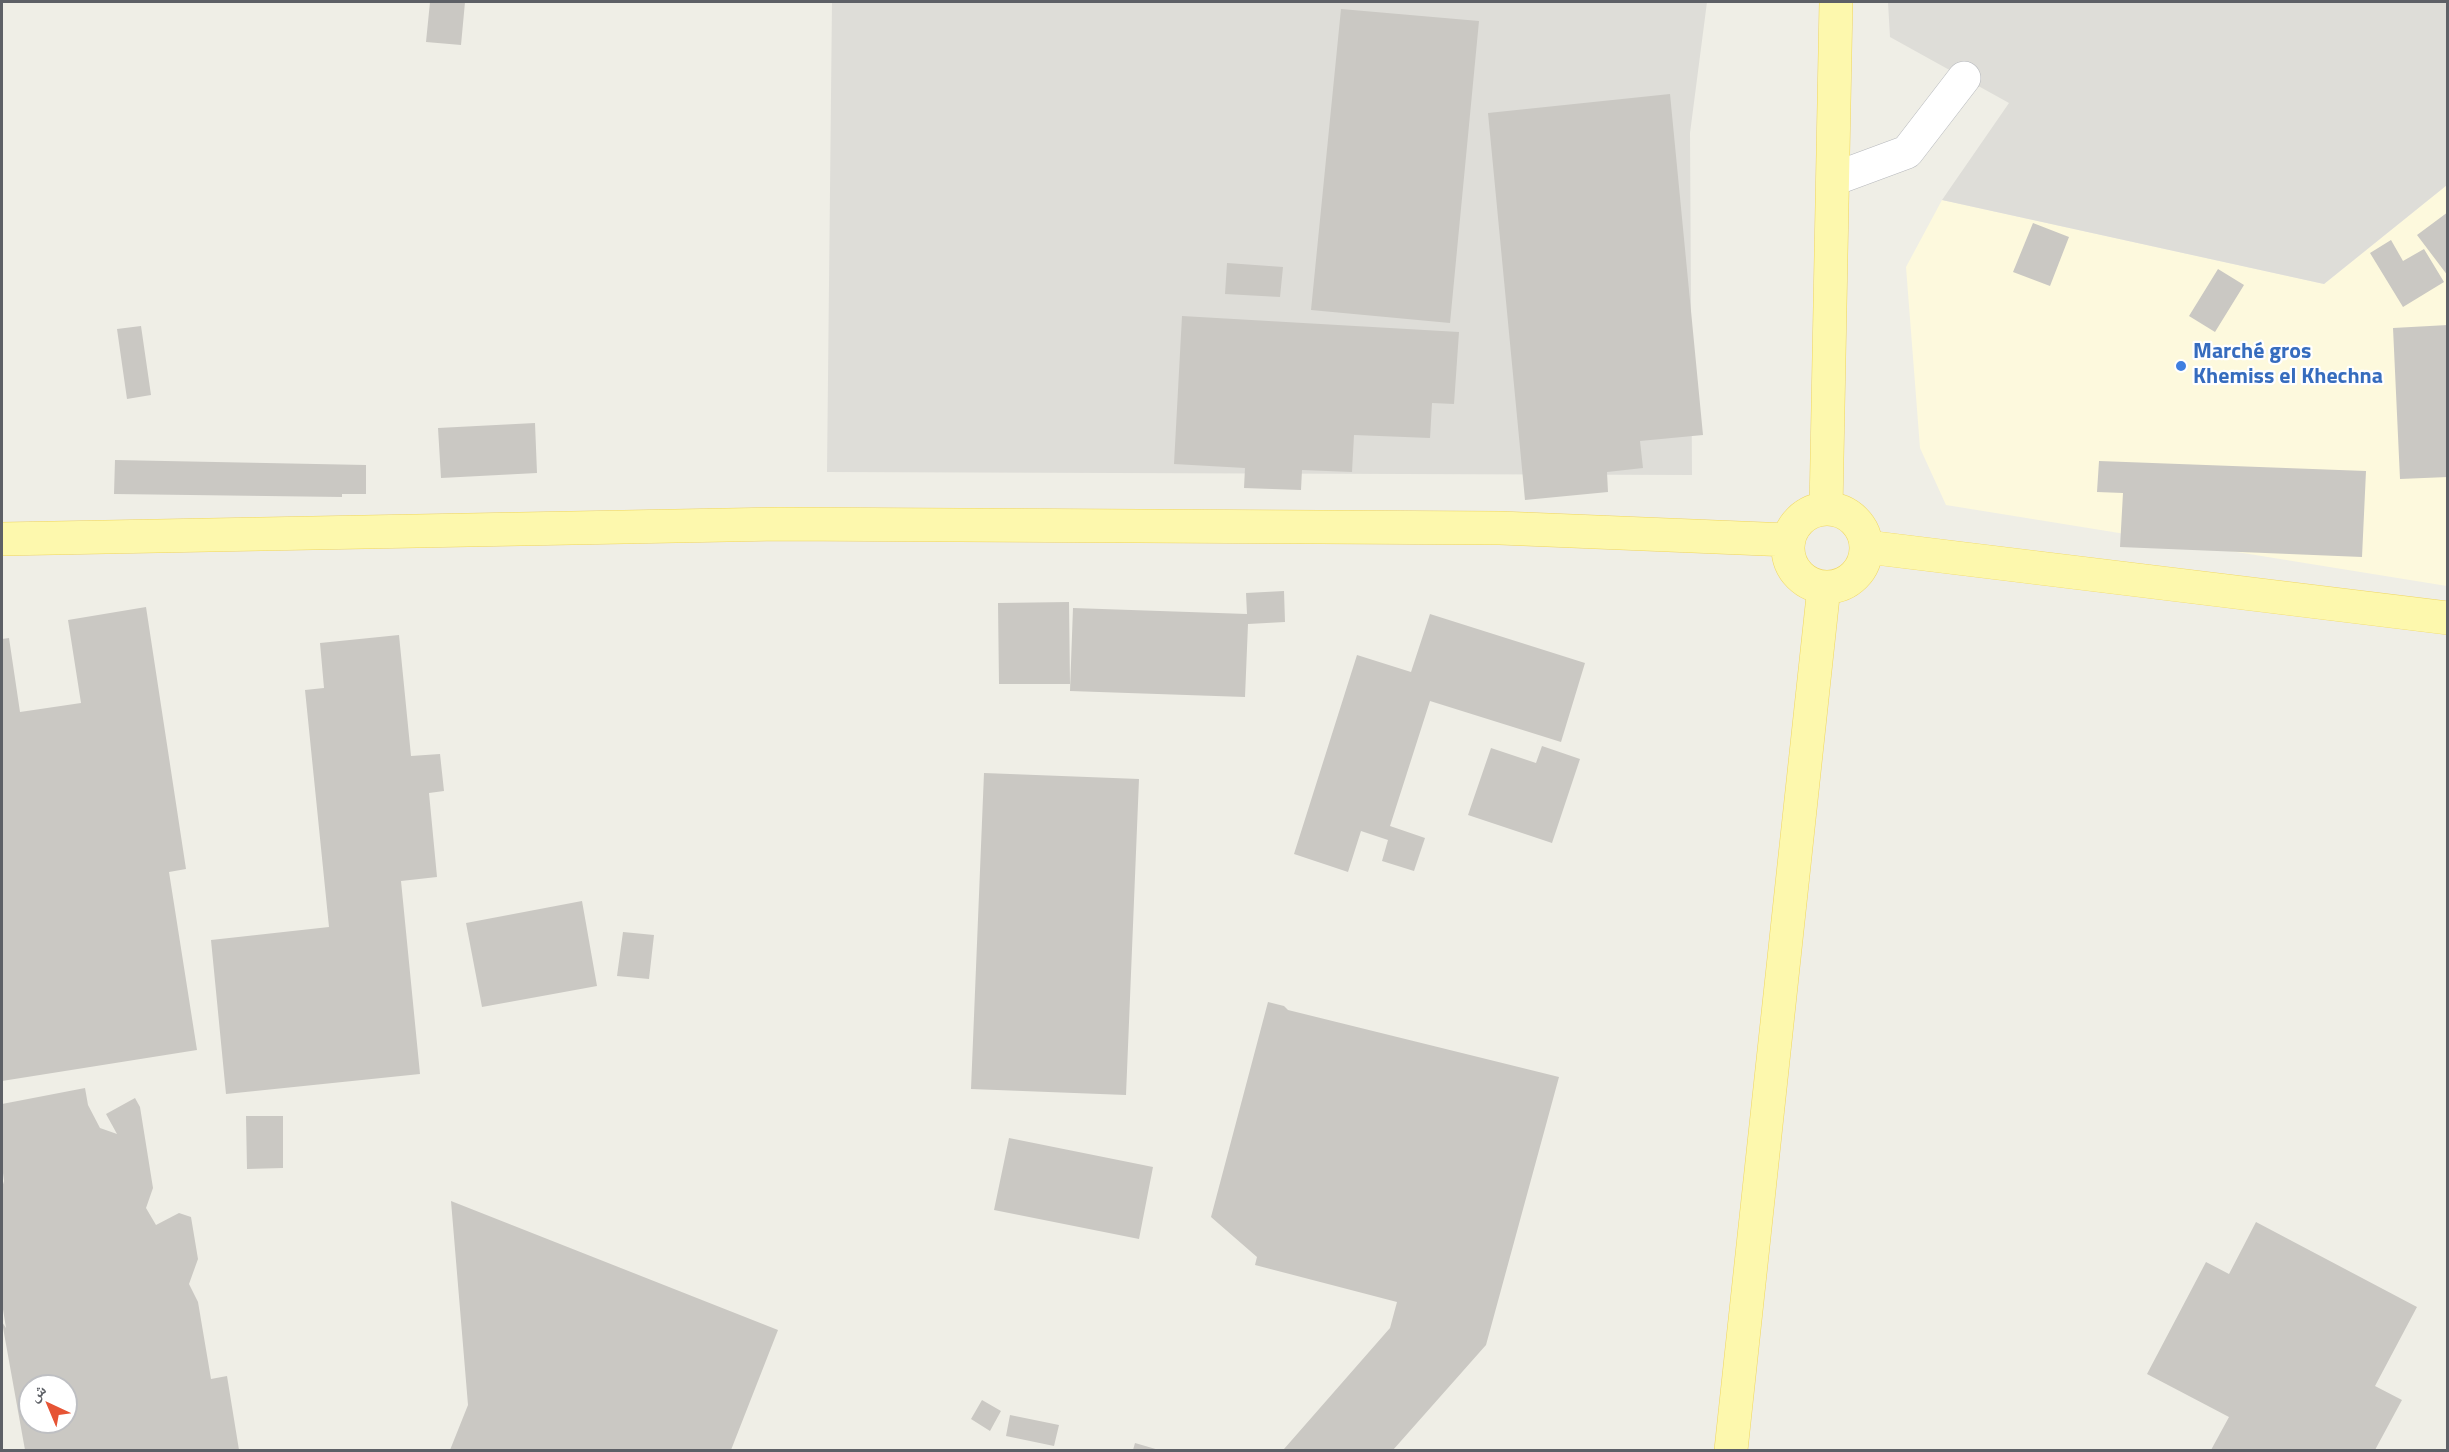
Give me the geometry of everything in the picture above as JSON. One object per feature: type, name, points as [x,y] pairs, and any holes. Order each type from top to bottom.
[{"type":"main road","points":[[1826,509],[1836,2]]},
{"type":"main road","points":[[1826,509],[1840,511],[1856,521],[1864,533],[1867,547],[1864,561],[1857,574],[1846,582],[1824,587],[1810,583],[1799,576],[1791,565],[1788,551],[1794,527],[1802,518],[1814,511],[1826,509]]},
{"type":"main road","points":[[2,539],[791,524],[1500,528],[1789,540]]},
{"type":"main road","points":[[1867,547],[2448,618]]},
{"type":"main road","points":[[1731,1450],[1824,587]]},
{"type":"lane","points":[[1834,179],[1907,152],[1964,78]]},
{"type":"shaded area","points":[[832,2],[1707,2],[1690,133],[1692,475],[827,472]]},
{"type":"shaded area","points":[[1888,2],[2447,2],[2447,185],[2324,284],[1942,200],[2009,103],[1890,37]]},
{"type":"shaded area","name":"Marché gros Khemiss el Khechna","points":[[2447,185],[2447,586],[1946,505],[1920,448],[1906,267],[1942,200],[2324,284]]},
{"type":"building","points":[[430,2],[465,2],[461,45],[426,42]]},
{"type":"building","points":[[1341,9],[1479,21],[1450,323],[1311,310]]},
{"type":"building","points":[[1670,94],[1703,435],[1640,441],[1643,468],[1607,472],[1608,492],[1525,500],[1488,113]]},
{"type":"building","points":[[2448,212],[2448,276],[2417,235]]},
{"type":"building","points":[[2033,223],[2069,237],[2050,286],[2013,272]]},
{"type":"building","points":[[2391,240],[2403,261],[2424,249],[2444,282],[2403,307],[2370,253]]},
{"type":"building","points":[[1227,263],[1283,267],[1280,297],[1225,294]]},
{"type":"building","points":[[2218,269],[2244,285],[2215,332],[2189,316]]},
{"type":"building","points":[[1182,316],[1459,332],[1454,404],[1432,403],[1430,438],[1354,435],[1352,472],[1302,470],[1301,490],[1244,488],[1245,468],[1174,464]]},
{"type":"building","points":[[2448,325],[2448,477],[2400,479],[2393,328]]},
{"type":"building","points":[[141,326],[151,395],[127,399],[117,329]]},
{"type":"building","points":[[535,423],[537,473],[441,478],[438,428]]},
{"type":"building","points":[[115,460],[366,465],[366,494],[342,494],[342,497],[114,494]]},
{"type":"building","points":[[2099,461],[2366,471],[2362,557],[2120,547],[2123,493],[2097,492]]},
{"type":"building","points":[[1284,591],[1285,622],[1248,624],[1245,697],[1070,691],[1073,608],[1247,614],[1246,593]]},
{"type":"building","points":[[1069,602],[1070,684],[999,684],[998,603]]},
{"type":"building","points":[[146,607],[186,869],[169,872],[197,1050],[2,1081],[2,639],[9,638],[20,712],[81,703],[68,620]]},
{"type":"building","points":[[1430,614],[1585,663],[1561,742],[1430,701],[1390,826],[1425,838],[1414,871],[1382,861],[1388,840],[1361,831],[1348,872],[1294,854],[1357,655],[1411,672]]},
{"type":"building","points":[[399,635],[411,756],[440,754],[444,791],[429,793],[437,877],[401,881],[420,1074],[226,1094],[211,940],[329,927],[305,690],[324,688],[320,643]]},
{"type":"building","points":[[1542,746],[1580,759],[1552,843],[1468,815],[1491,748],[1536,763]]},
{"type":"building","points":[[984,773],[1139,779],[1126,1095],[971,1089]]},
{"type":"building","points":[[582,901],[597,986],[482,1007],[466,923]]},
{"type":"building","points":[[623,932],[654,935],[649,979],[617,976]]},
{"type":"building","points":[[1268,1002],[1284,1006],[1288,1010],[1559,1077],[1486,1345],[1393,1450],[1284,1449],[1390,1328],[1397,1302],[1255,1265],[1257,1257],[1211,1217]]},
{"type":"building","points":[[85,1088],[88,1105],[100,1128],[117,1134],[106,1114],[135,1098],[140,1107],[153,1188],[146,1208],[156,1225],[179,1213],[191,1217],[198,1259],[189,1284],[198,1302],[211,1379],[227,1376],[239,1450],[25,1450],[22,1434],[78,1434],[78,1374],[18,1374],[18,1411],[2,1322],[6,1328],[2,1303],[2,1188],[4,1181],[2,1104]]},
{"type":"building","points":[[246,1116],[283,1116],[283,1168],[247,1169]]},
{"type":"building","points":[[1009,1138],[1153,1167],[1139,1239],[994,1210]]},
{"type":"building","points":[[451,1201],[778,1330],[731,1450],[450,1450],[468,1405]]},
{"type":"building","points":[[2256,1222],[2417,1307],[2375,1386],[2402,1400],[2375,1450],[2211,1450],[2229,1417],[2147,1374],[2206,1262],[2229,1274]]},
{"type":"building","points":[[982,1400],[1001,1411],[990,1431],[971,1419]]},
{"type":"building","points":[[1010,1415],[1059,1425],[1054,1446],[1006,1436]]},
{"type":"building","points":[[1135,1443],[1159,1450],[1133,1450]]},
{"type":"place","name":"Marché gros Khemiss el Khechna","points":[[2181,366]]}]
